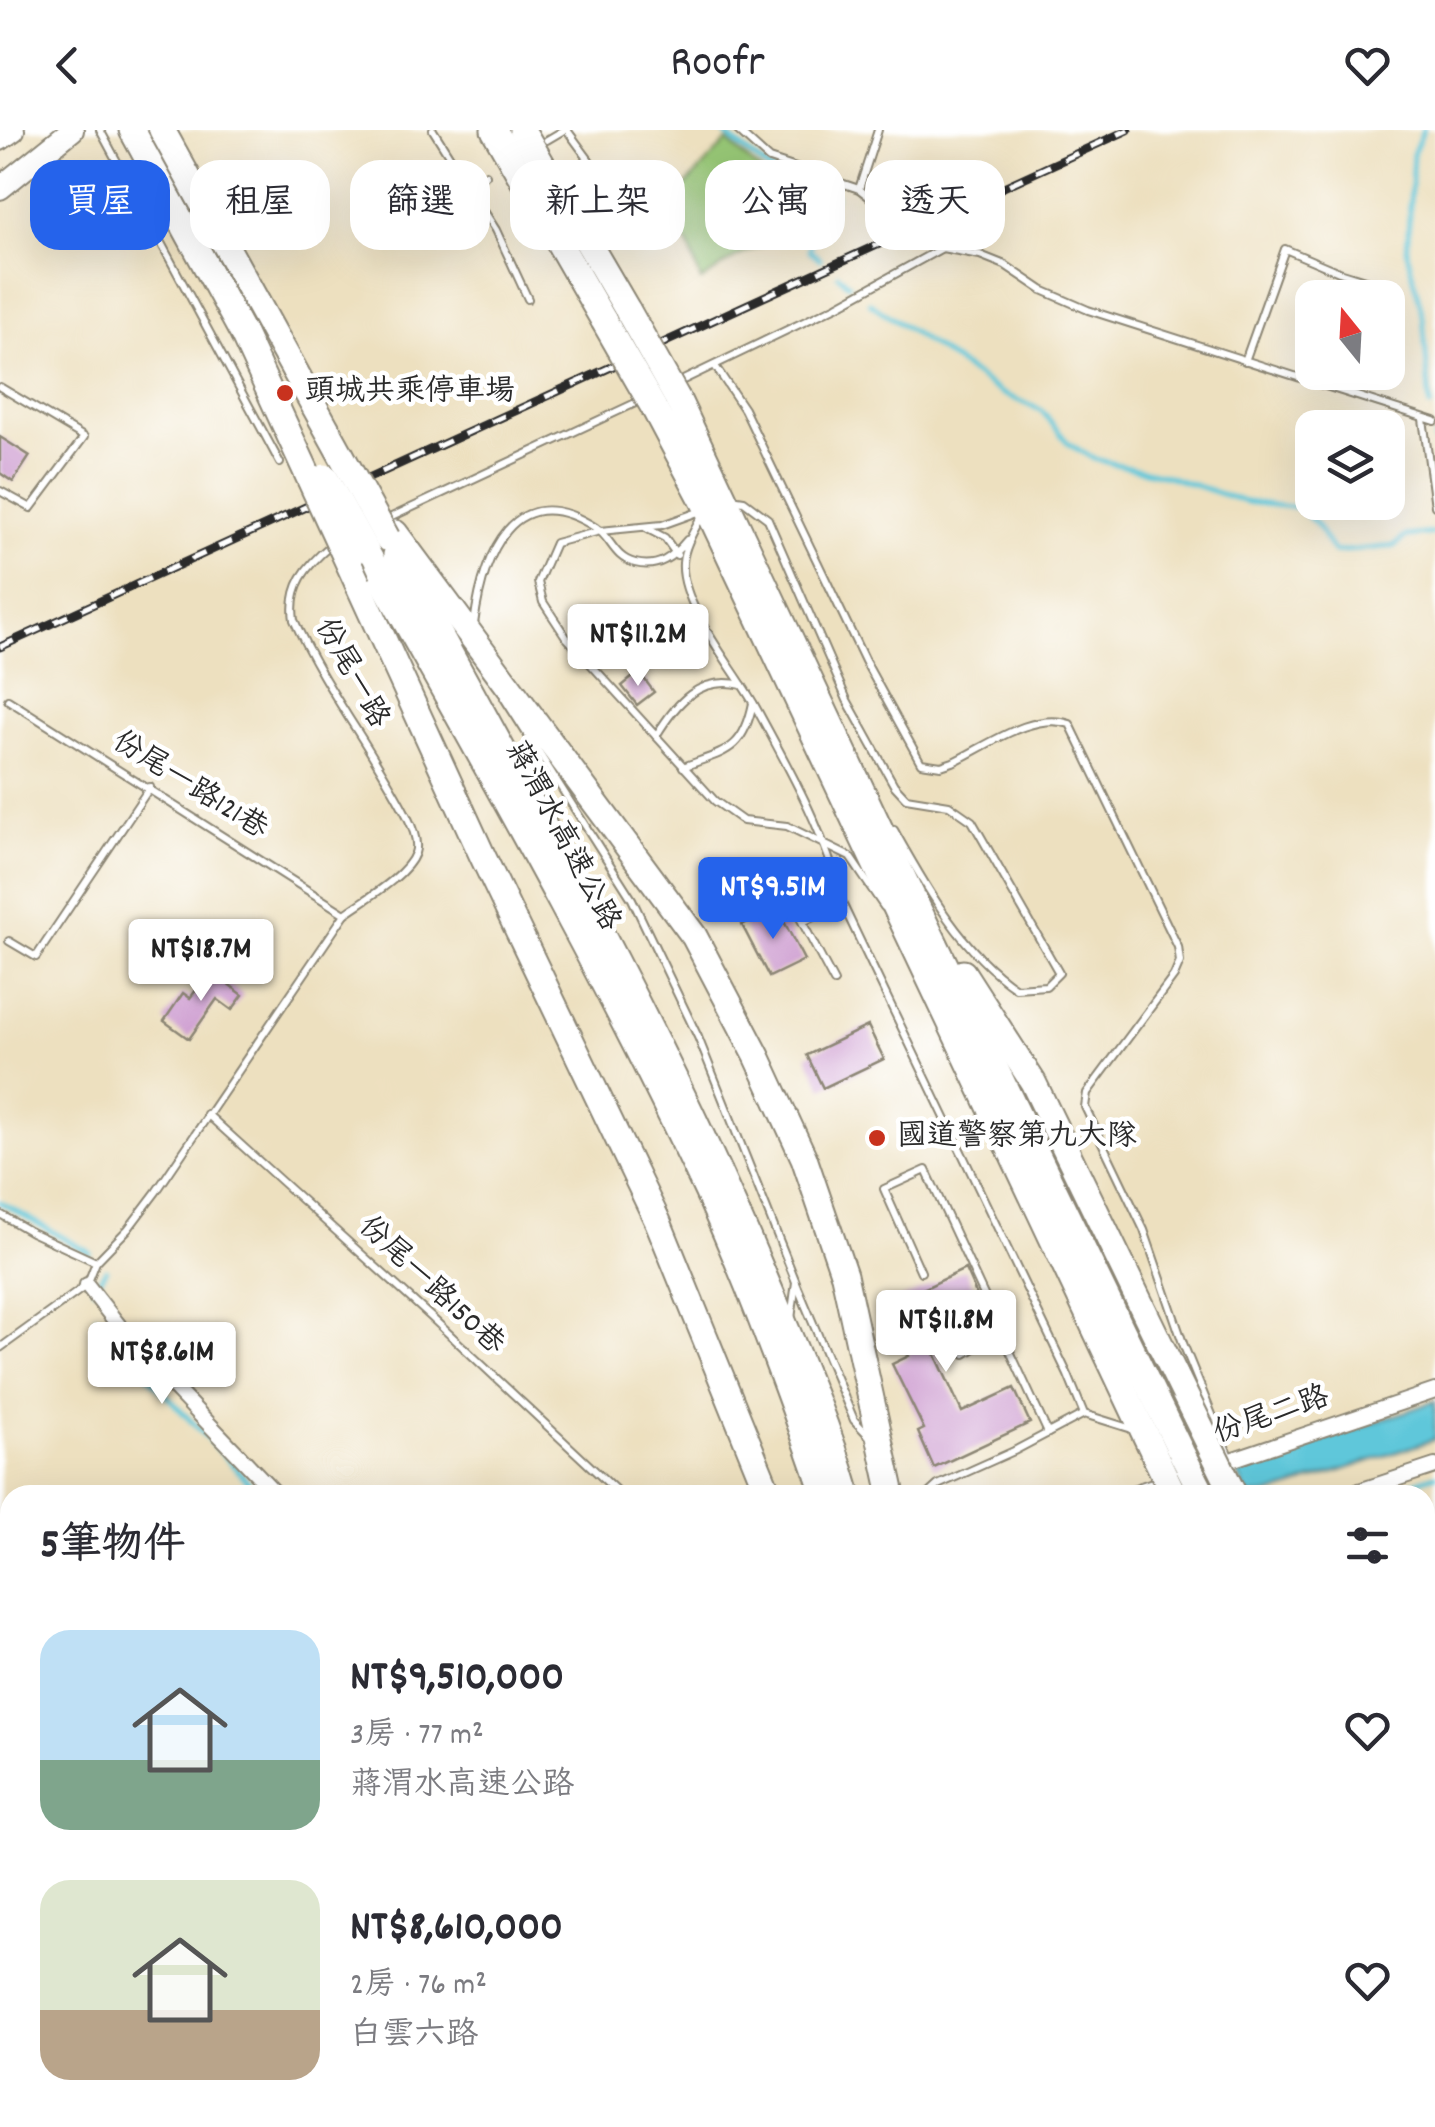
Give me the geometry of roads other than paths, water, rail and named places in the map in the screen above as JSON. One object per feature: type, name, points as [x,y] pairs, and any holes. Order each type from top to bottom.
[{"type":"highway","name":"蔣渭水高速公路","points":[[132,130],[243,334],[382,540],[519,778],[671,1070],[718,1169],[788,1335],[844,1485]]},
{"type":"highway","name":"蔣渭水高速公路","points":[[162,130],[366,501],[544,870],[708,1194],[768,1340],[820,1485]]},
{"type":"highway","points":[[494,130],[604,322],[665,403]]},
{"type":"highway","points":[[522,130],[628,310],[665,403],[810,682],[1169,1456],[1173,1485]]},
{"type":"highway","points":[[243,334],[483,857],[658,1222],[765,1485]]},
{"type":"highway","points":[[716,504],[905,930],[1142,1432],[1194,1485]]},
{"type":"highway","points":[[382,540],[472,635],[694,936],[757,1056],[810,1173],[844,1276],[890,1485]]},
{"type":"highway","points":[[894,858],[1033,1082],[1229,1485]]},
{"type":"main road","points":[[0,140],[13,130]]},
{"type":"main road","points":[[0,188],[72,130]]},
{"type":"street","points":[[86,1284],[138,1350],[267,1485]]},
{"type":"street","name":"份尾二路","points":[[1157,1485],[1435,1391]]},
{"type":"street","points":[[1379,1485],[1435,1466]]},
{"type":"lane","points":[[100,130],[280,464]]},
{"type":"lane","points":[[433,130],[452,160]]},
{"type":"lane","points":[[547,140],[566,130],[592,160]]},
{"type":"lane","points":[[737,130],[769,159],[865,194]]},
{"type":"lane","points":[[859,189],[878,130]]},
{"type":"lane","points":[[490,222],[528,299]]},
{"type":"lane","points":[[1245,361],[1285,248],[1365,280]]},
{"type":"lane","name":"份尾一路","points":[[0,1348],[86,1284],[96,1262],[156,1192],[345,914],[408,866],[417,844],[408,818],[294,620],[292,602],[300,577],[330,545],[715,366],[938,250]]},
{"type":"lane","points":[[953,250],[1005,264],[1042,290],[1088,310],[1435,421]]},
{"type":"lane","points":[[715,366],[744,409],[865,661],[921,763],[940,766],[953,762],[1038,722],[1056,719],[1070,724],[1178,947],[1180,962],[1174,976],[1086,1093],[1086,1108],[1144,1230],[1191,1364],[1231,1460]]},
{"type":"lane","points":[[0,388],[84,437],[31,508],[0,491]]},
{"type":"lane","points":[[1424,419],[1435,506]]},
{"type":"lane","points":[[893,828],[935,900],[990,968],[1016,988],[1046,986],[1059,973],[972,821],[949,805],[906,798],[894,785],[847,700],[768,519],[744,501],[716,504],[679,521],[600,531],[555,543],[538,582],[543,602],[566,638],[715,801],[742,821],[787,826],[850,857],[876,900],[905,930]]},
{"type":"lane","points":[[472,635],[482,574],[501,536],[532,512],[551,508],[566,512],[600,531],[611,549],[632,562],[657,564],[676,554],[716,504]]},
{"type":"lane","points":[[642,526],[665,538],[676,554],[694,604],[754,702],[826,844],[842,903],[1084,1414]]},
{"type":"lane","points":[[682,565],[693,533]]},
{"type":"lane","points":[[496,668],[506,704],[620,877],[690,1016],[854,1420],[882,1449]]},
{"type":"lane","points":[[656,736],[674,707],[702,687],[724,681],[743,686]]},
{"type":"lane","points":[[810,682],[884,812]]},
{"type":"lane","name":"份尾一路121巷","points":[[8,700],[345,914]]},
{"type":"lane","points":[[683,767],[728,750],[748,731],[754,702]]},
{"type":"lane","points":[[9,940],[36,956],[150,787]]},
{"type":"lane","points":[[792,902],[834,982]]},
{"type":"lane","points":[[803,922],[842,903]]},
{"type":"lane","name":"份尾一路150巷","points":[[207,1114],[610,1485]]},
{"type":"lane","points":[[921,1272],[884,1188],[926,1170],[1048,1434]]},
{"type":"lane","points":[[0,1214],[96,1262]]},
{"type":"lane","points":[[788,1335],[796,1282]]},
{"type":"lane","points":[[965,1354],[1002,1331]]},
{"type":"lane","points":[[938,1485],[1084,1414],[1142,1432]]},
{"type":"water","points":[[1435,1401],[1435,1439],[1299,1485],[1243,1485],[1237,1471]]},
{"type":"waterway","points":[[720,130],[768,169],[835,195],[809,250],[820,259]]},
{"type":"waterway","points":[[1423,130],[1413,154],[1407,252],[1423,316],[1430,406]]},
{"type":"waterway","points":[[838,275],[849,284]]},
{"type":"waterway","points":[[870,303],[1001,393],[1041,410],[1069,444],[1094,459],[1167,476],[1245,502],[1299,508],[1316,524],[1334,552],[1394,546],[1406,536],[1435,533]]},
{"type":"waterway","points":[[1435,437],[1435,442]]},
{"type":"waterway","points":[[0,1202],[90,1253]]},
{"type":"waterway","points":[[94,1288],[106,1269]]},
{"type":"waterway","points":[[96,1317],[125,1350]]},
{"type":"waterway","points":[[137,1364],[252,1485]]},
{"type":"waterway","points":[[1406,1485],[1435,1475]]},
{"type":"railway","points":[[0,647],[1128,130]]},
{"type":"place","name":"頭城共乘停車場","points":[[285,393]]},
{"type":"place","name":"國道警察第九大隊","points":[[877,1138]]}]
